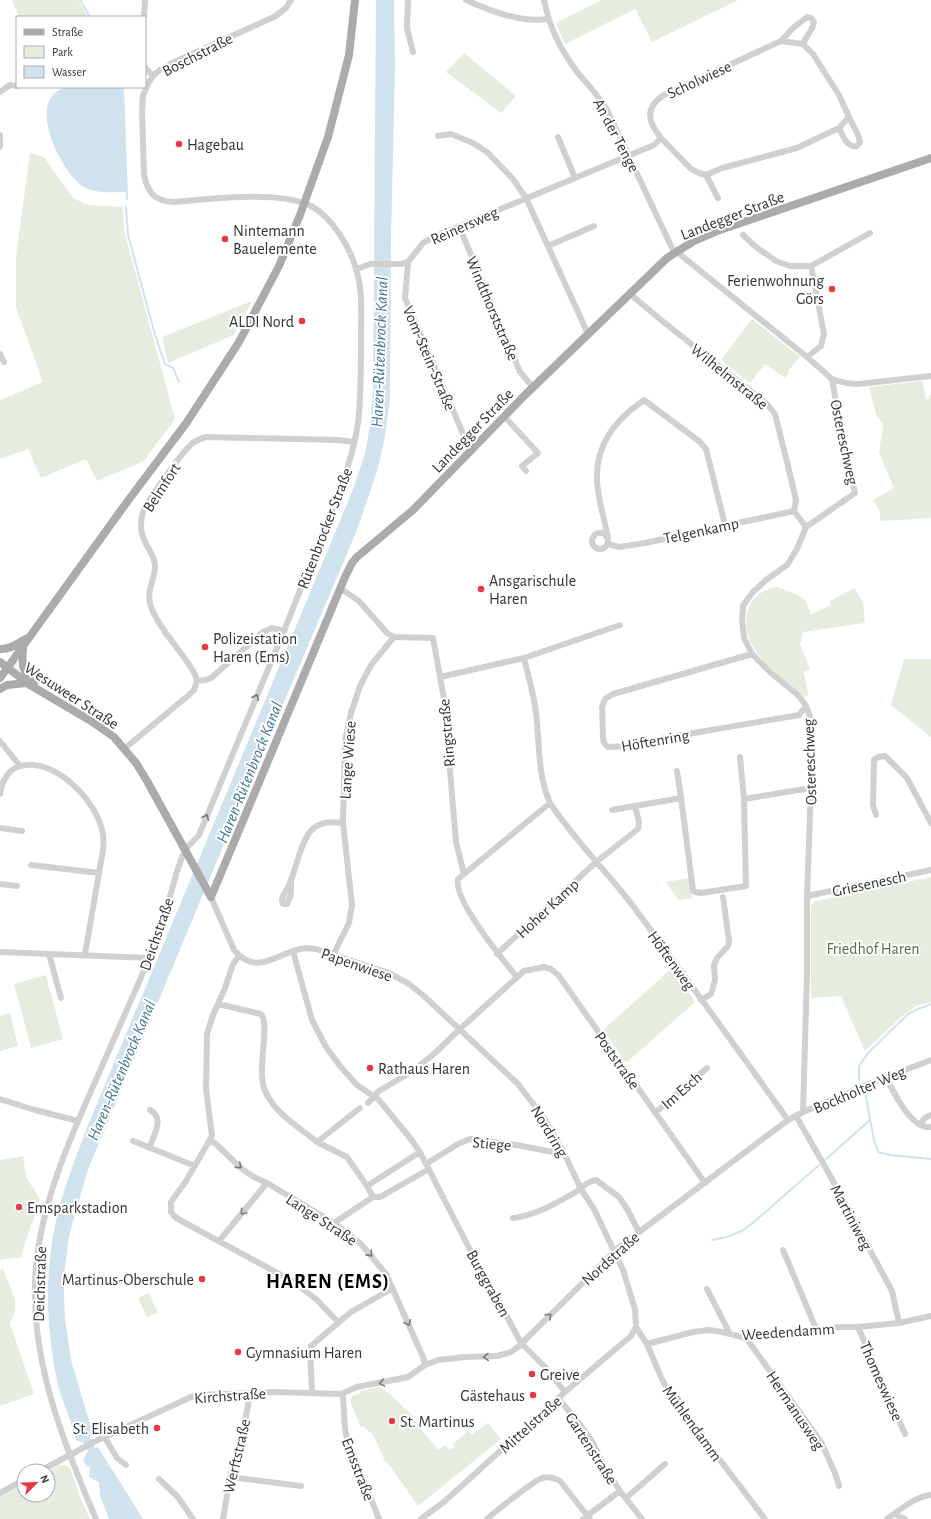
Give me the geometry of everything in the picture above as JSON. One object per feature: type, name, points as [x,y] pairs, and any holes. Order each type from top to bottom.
[{"type":"main road","points":[[0,678],[122,508],[187,422],[239,342],[279,266],[328,137],[349,56],[356,0]]},
{"type":"main road","name":"Landegger Straße","points":[[210,894],[352,563],[357,557],[413,510],[533,387],[667,258],[694,241],[717,232],[931,158]]},
{"type":"main road","points":[[0,649],[10,648],[17,642],[28,638]]},
{"type":"main road","points":[[23,647],[22,661],[25,674],[42,692]]},
{"type":"main road","name":"Wesuweer Straße","points":[[0,662],[7,669],[27,683],[103,728],[114,737],[147,781],[210,894]]},
{"type":"main road","points":[[0,689],[7,685],[27,683]]},
{"type":"street","points":[[144,16],[145,0]]},
{"type":"street","name":"Boschstraße","points":[[291,0],[286,8],[274,17],[170,64],[154,75],[143,95],[144,175],[147,186],[155,197],[166,202],[280,197],[304,203]]},
{"type":"street","points":[[408,0],[408,32],[413,52]]},
{"type":"street","points":[[466,0],[492,11],[518,17],[540,20],[548,19]]},
{"type":"street","name":"An der Tenge","points":[[544,0],[548,19],[561,47],[578,72],[601,99],[630,155],[670,243],[676,252]]},
{"type":"street","name":"Scholwiese","points":[[706,175],[699,174],[691,169],[654,129],[650,120],[650,111],[656,100],[781,41],[793,28],[807,17],[811,18],[814,22],[813,27],[805,38],[803,44]]},
{"type":"street","points":[[781,41],[803,44],[813,54],[823,68],[858,135],[860,142],[857,146],[848,144],[839,128]]},
{"type":"street","points":[[146,68],[154,75]]},
{"type":"street","points":[[0,92],[10,85],[16,86]]},
{"type":"street","points":[[718,198],[706,175],[722,168],[797,148],[839,128],[849,117]]},
{"type":"street","points":[[438,136],[451,134],[473,143],[487,152],[513,179],[526,198],[588,334]]},
{"type":"street","points":[[0,135],[0,147]]},
{"type":"street","points":[[558,137],[575,178]]},
{"type":"street","points":[[630,155],[654,144],[661,138]]},
{"type":"street","name":"Reinersweg","points":[[408,262],[423,243],[429,239],[630,155]]},
{"type":"street","name":"Rütenbrocker Straße","points":[[185,850],[199,834],[284,631],[346,472],[354,442],[359,414],[361,322],[360,287],[357,269],[348,248],[337,230],[312,206],[304,203]]},
{"type":"street","name":"Windthorststraße","points":[[459,226],[520,372],[533,387]]},
{"type":"street","points":[[548,246],[594,226]]},
{"type":"street","points":[[744,235],[756,247],[776,261],[790,266],[810,266],[870,233]]},
{"type":"street","name":"Ostereschweg","points":[[676,252],[807,356],[832,379],[848,471],[855,493],[806,527],[797,549],[787,565],[767,579],[752,593],[743,606],[742,620],[744,638],[752,654],[799,696],[806,706],[810,717],[811,788],[807,896],[807,974],[803,1112]]},
{"type":"street","points":[[357,269],[370,264],[396,264],[408,262]]},
{"type":"street","name":"Vom-Stein-Straße","points":[[408,262],[404,298],[470,450]]},
{"type":"street","points":[[807,356],[821,346],[824,334],[810,266]]},
{"type":"street","name":"Wilhelmstraße","points":[[629,293],[767,404],[775,414],[796,500],[794,511]]},
{"type":"street","points":[[0,354],[4,362]]},
{"type":"street","points":[[832,379],[845,383],[858,384],[931,376]]},
{"type":"street","name":"Telgenkamp","points":[[725,525],[706,449],[700,441],[644,400],[627,412],[611,430],[599,457],[597,482],[608,542],[619,547],[626,546],[794,511]]},
{"type":"street","points":[[504,416],[538,453],[522,466],[526,471]]},
{"type":"street","name":"Belmfort","points":[[197,681],[194,671],[157,619],[150,606],[149,589],[155,566],[151,554],[144,542],[142,534],[142,519],[144,510],[156,490],[185,451],[195,441],[206,437],[338,440],[354,442]]},
{"type":"street","points":[[794,511],[806,527]]},
{"type":"street","points":[[341,589],[359,601],[387,633],[394,636],[433,638],[440,677]]},
{"type":"street","name":"Ringstraße","points":[[517,977],[485,938],[462,898],[457,882],[460,876],[464,874],[456,842],[444,699],[440,677],[524,658],[620,625]]},
{"type":"street","points":[[124,749],[190,694],[194,690],[197,681],[211,678],[267,629],[278,629],[284,631]]},
{"type":"street","name":"Lange Wiese","points":[[333,955],[350,923],[352,905],[343,824],[345,741],[350,713],[360,686],[371,665],[394,636]]},
{"type":"street","name":"Höftenring","points":[[752,654],[613,694],[605,699],[602,707],[604,743],[608,747],[628,746],[670,737],[799,715],[806,706]]},
{"type":"street","points":[[464,874],[550,803],[541,775],[536,711],[524,658]]},
{"type":"street","points":[[0,741],[20,766]]},
{"type":"street","points":[[876,815],[873,805],[874,760],[878,757],[885,756],[907,778],[931,823]]},
{"type":"street","points":[[677,771],[693,890],[697,893],[746,886],[744,799],[740,757]]},
{"type":"street","points":[[0,794],[1,786],[9,772],[20,766],[28,764],[48,768],[59,774],[77,789],[92,807],[102,826],[104,838],[85,954]]},
{"type":"street","points":[[744,799],[811,788]]},
{"type":"street","points":[[612,810],[681,798]]},
{"type":"street","name":"Höftenweg","points":[[550,803],[580,844],[622,892],[788,1120]]},
{"type":"street","name":"Hoher Kamp","points":[[497,954],[596,862],[638,829],[639,822],[635,806]]},
{"type":"street","name":"Lange Wiese","points":[[291,881],[306,837],[313,828],[330,822],[343,824]]},
{"type":"street","points":[[0,828],[22,831]]},
{"type":"street","name":"Deichstraße","points":[[96,1519],[69,1455],[52,1400],[37,1333],[35,1286],[36,1266],[41,1234],[50,1196],[78,1121],[150,958],[185,850]]},
{"type":"street","points":[[31,865],[99,873]]},
{"type":"street","name":"Griesenesch","points":[[807,896],[931,870]]},
{"type":"street","points":[[0,884],[17,886]]},
{"type":"street","points":[[210,894],[229,941],[239,956],[233,964],[213,1015],[208,1034],[206,1089],[212,1132],[210,1140],[171,1202],[171,1212],[178,1219],[301,1287],[317,1300],[338,1322]]},
{"type":"street","points":[[701,1000],[711,994],[715,980],[714,965],[717,958],[728,946],[729,941],[723,897]]},
{"type":"street","name":"Papenwiese","points":[[239,956],[247,961],[258,963],[275,959],[293,951],[306,948],[388,973],[424,996],[459,1030]]},
{"type":"street","name":"Burggraben","points":[[293,951],[312,1020],[326,1047],[357,1085],[374,1096],[390,1113],[420,1152],[487,1284],[497,1298],[521,1343],[565,1392]]},
{"type":"street","points":[[0,952],[85,954],[150,958]]},
{"type":"street","points":[[49,954],[61,998]]},
{"type":"street","name":"Poststraße","points":[[517,977],[529,969],[544,967],[556,972],[705,1183]]},
{"type":"street","points":[[368,1102],[374,1096],[411,1072],[434,1054],[517,977]]},
{"type":"street","points":[[218,1004],[261,1014],[264,1017],[266,1024],[261,1072],[263,1088],[266,1094],[275,1108],[317,1142],[347,1157],[373,1197],[334,1224]]},
{"type":"street","name":"Nordring","points":[[459,1030],[518,1084],[544,1118],[563,1151],[581,1189],[594,1210],[614,1252]]},
{"type":"street","name":"Bockholter Weg","points":[[788,1120],[803,1112],[886,1077],[931,1060]]},
{"type":"street","name":"Im Esch","points":[[655,1113],[707,1068]]},
{"type":"street","points":[[886,1077],[907,1113],[920,1124],[931,1127]]},
{"type":"street","points":[[0,1099],[78,1121]]},
{"type":"street","points":[[317,1142],[360,1108]]},
{"type":"street","points":[[149,1148],[158,1123],[157,1115],[150,1110]]},
{"type":"street","name":"Martiniweg","points":[[796,1116],[827,1170],[892,1292],[899,1323]]},
{"type":"street","points":[[920,1124],[925,1118],[931,1116]]},
{"type":"street","name":"Nordstraße","points":[[341,1394],[357,1387],[408,1377],[425,1365],[438,1360],[497,1356],[511,1352],[614,1252],[788,1120]]},
{"type":"street","name":"Stiege","points":[[373,1197],[380,1197],[428,1166],[458,1144],[470,1139],[511,1144],[553,1152],[563,1151]]},
{"type":"street","name":"Lange Straße","points":[[210,1140],[242,1169],[334,1224],[365,1249],[381,1267],[393,1288],[425,1365]]},
{"type":"street","points":[[133,1141],[195,1166]]},
{"type":"street","points":[[367,1186],[420,1152]]},
{"type":"street","points":[[513,1218],[526,1216],[551,1206],[596,1180],[618,1197],[627,1209],[639,1232]]},
{"type":"street","points":[[218,1241],[267,1183]]},
{"type":"street","points":[[783,1250],[817,1331]]},
{"type":"street","name":"Mühlendamm","points":[[614,1252],[630,1291],[636,1327],[647,1344],[669,1393],[764,1519]]},
{"type":"street","points":[[312,1392],[311,1346],[351,1312],[393,1288]]},
{"type":"street","points":[[707,1289],[730,1334]]},
{"type":"street","name":"Weedendamm","points":[[647,1344],[693,1332],[709,1330],[746,1338],[817,1331],[841,1327],[899,1323],[931,1316]]},
{"type":"street","name":"Mittelstraße","points":[[421,1519],[445,1501],[558,1398],[631,1336],[636,1327]]},
{"type":"street","name":"Thomeswiese","points":[[858,1327],[905,1434]]},
{"type":"street","name":"Hermanusweg","points":[[746,1338],[821,1442],[836,1473],[839,1486]]},
{"type":"street","name":"Kirchstraße","points":[[54,1463],[96,1441],[191,1397],[200,1395],[250,1394],[256,1392],[312,1392],[341,1394]]},
{"type":"street","name":"Werftstraße","points":[[223,1519],[230,1477],[245,1421],[250,1394]]},
{"type":"street","name":"Emsstraße","points":[[341,1394],[343,1397],[347,1438],[379,1519]]},
{"type":"street","name":"Gartenstraße","points":[[558,1398],[593,1443],[604,1466],[620,1491],[642,1519]]},
{"type":"street","points":[[105,1438],[117,1458],[126,1465]]},
{"type":"street","name":"Gartenstraße","points":[[626,1498],[665,1464]]},
{"type":"street","points":[[230,1477],[301,1486]]},
{"type":"street","points":[[487,1519],[537,1480],[548,1477],[560,1481],[587,1518],[620,1491]]},
{"type":"street","points":[[159,1480],[177,1496],[193,1519]]},
{"type":"street","points":[[0,1493],[16,1484]]},
{"type":"street","points":[[887,1519],[919,1498],[931,1495]]},
{"type":"street","points":[[894,1514],[905,1519]]},
{"type":"green space","points":[[12,0],[78,0],[87,16],[19,16]]},
{"type":"green space","points":[[602,0],[738,0],[652,42],[635,9],[565,44],[556,23]]},
{"type":"green space","points":[[464,53],[516,96],[501,113],[446,72]]},
{"type":"green space","points":[[30,153],[44,157],[73,198],[88,205],[123,207],[124,230],[175,419],[144,461],[97,481],[86,459],[41,478],[28,449],[0,459],[0,400],[43,382],[16,307],[16,257]]},
{"type":"green space","points":[[252,301],[234,335],[168,363],[162,337]]},
{"type":"green space","points":[[752,319],[800,357],[788,371],[789,373],[785,378],[765,364],[750,383],[721,360]]},
{"type":"green space","points":[[922,381],[926,399],[929,399],[929,395],[931,395],[931,518],[880,521],[880,511],[873,500],[894,488],[879,453],[883,424],[876,415],[869,387]]},
{"type":"green space","points":[[777,587],[805,600],[811,614],[831,605],[830,601],[854,588],[863,602],[865,623],[803,632],[800,644],[810,669],[804,672],[808,695],[805,697],[764,661],[749,639],[746,626],[749,607],[754,598],[762,592]]},
{"type":"green space","points":[[904,659],[931,659],[931,737],[891,705]]},
{"type":"green space","name":"Friedhof Haren","points":[[931,877],[931,1002],[916,1006],[902,1016],[865,1051],[841,996],[811,998],[811,905],[816,901]]},
{"type":"green space","points":[[689,878],[693,898],[678,900],[666,882]]},
{"type":"green space","points":[[672,968],[695,1002],[626,1063],[603,1030]]},
{"type":"green space","points":[[46,975],[63,1039],[31,1048],[14,984]]},
{"type":"green space","points":[[10,1013],[18,1046],[0,1051],[0,1016]]},
{"type":"green space","name":"Emsparkstadion","points":[[23,1156],[26,1177],[40,1199],[25,1242],[22,1257],[0,1260],[0,1160]]},
{"type":"green space","points":[[3,1269],[15,1299],[15,1311],[10,1324],[34,1394],[0,1406],[0,1270]]},
{"type":"green space","points":[[149,1293],[158,1312],[147,1317],[138,1298]]},
{"type":"green space","points":[[379,1387],[385,1390],[412,1415],[413,1419],[438,1450],[445,1445],[450,1450],[455,1447],[452,1445],[468,1431],[472,1435],[488,1423],[501,1439],[418,1506],[388,1463],[386,1463],[373,1435],[363,1426],[361,1427],[350,1401],[352,1396],[361,1393],[360,1391]]},
{"type":"green space","points":[[65,1465],[70,1468],[90,1519],[0,1519],[0,1497],[16,1488],[16,1503],[56,1503],[56,1467]]},
{"type":"water","name":"Haren-Rütenbrock Kanal","points":[[376,0],[394,0],[395,66],[391,239],[390,400],[384,442],[377,471],[357,530],[87,1172],[69,1236],[64,1275],[65,1319],[71,1360],[93,1434],[90,1436],[95,1448],[98,1447],[143,1519],[109,1519],[100,1496],[99,1482],[89,1477],[90,1467],[86,1466],[83,1460],[88,1451],[84,1443],[76,1440],[60,1392],[54,1366],[49,1327],[48,1289],[54,1231],[64,1192],[86,1130],[352,492],[365,454],[370,425],[373,390]]},
{"type":"water","points":[[65,88],[122,88],[127,192],[103,192],[87,189],[73,177],[64,165],[50,134],[47,118],[48,104],[54,93]]},
{"type":"waterway","points":[[80,0],[89,16]]},
{"type":"waterway","points":[[123,88],[127,199]]},
{"type":"waterway","points":[[126,207],[128,235],[155,335],[165,364],[173,368],[179,382]]},
{"type":"waterway","points":[[859,1080],[859,1066],[868,1053],[908,1014],[931,1004]]},
{"type":"waterway","points":[[865,1092],[874,1140],[878,1152],[890,1155],[931,1159]]},
{"type":"waterway","points":[[826,1159],[870,1120]]},
{"type":"waterway","points":[[712,1240],[727,1237],[742,1231],[819,1165]]},
{"type":"place","name":"Hagebau","points":[[179,144]]},
{"type":"place","name":"Nintemann Bauelemente","points":[[225,239]]},
{"type":"place","name":"Ferienwohnung Görs","points":[[832,289]]},
{"type":"place","name":"ALDI Nord","points":[[302,321]]},
{"type":"place","name":"Ansgarischule Haren","points":[[481,589]]},
{"type":"place","name":"Polizeistation Haren (Ems)","points":[[205,647]]},
{"type":"place","name":"Rathaus Haren","points":[[370,1068]]},
{"type":"place","name":"Emsparkstadion","points":[[19,1207]]},
{"type":"place","name":"Martinus-Oberschule","points":[[202,1279]]},
{"type":"place","name":"Gymnasium Haren","points":[[238,1352]]},
{"type":"place","name":"Greive","points":[[532,1374]]},
{"type":"place","name":"Gästehaus","points":[[533,1395]]},
{"type":"place","name":"St. Martinus","points":[[392,1421]]},
{"type":"place","name":"St. Elisabeth","points":[[157,1428]]},
{"type":"district","name":"HAREN (EMS)","points":[[328,1281]]}]
